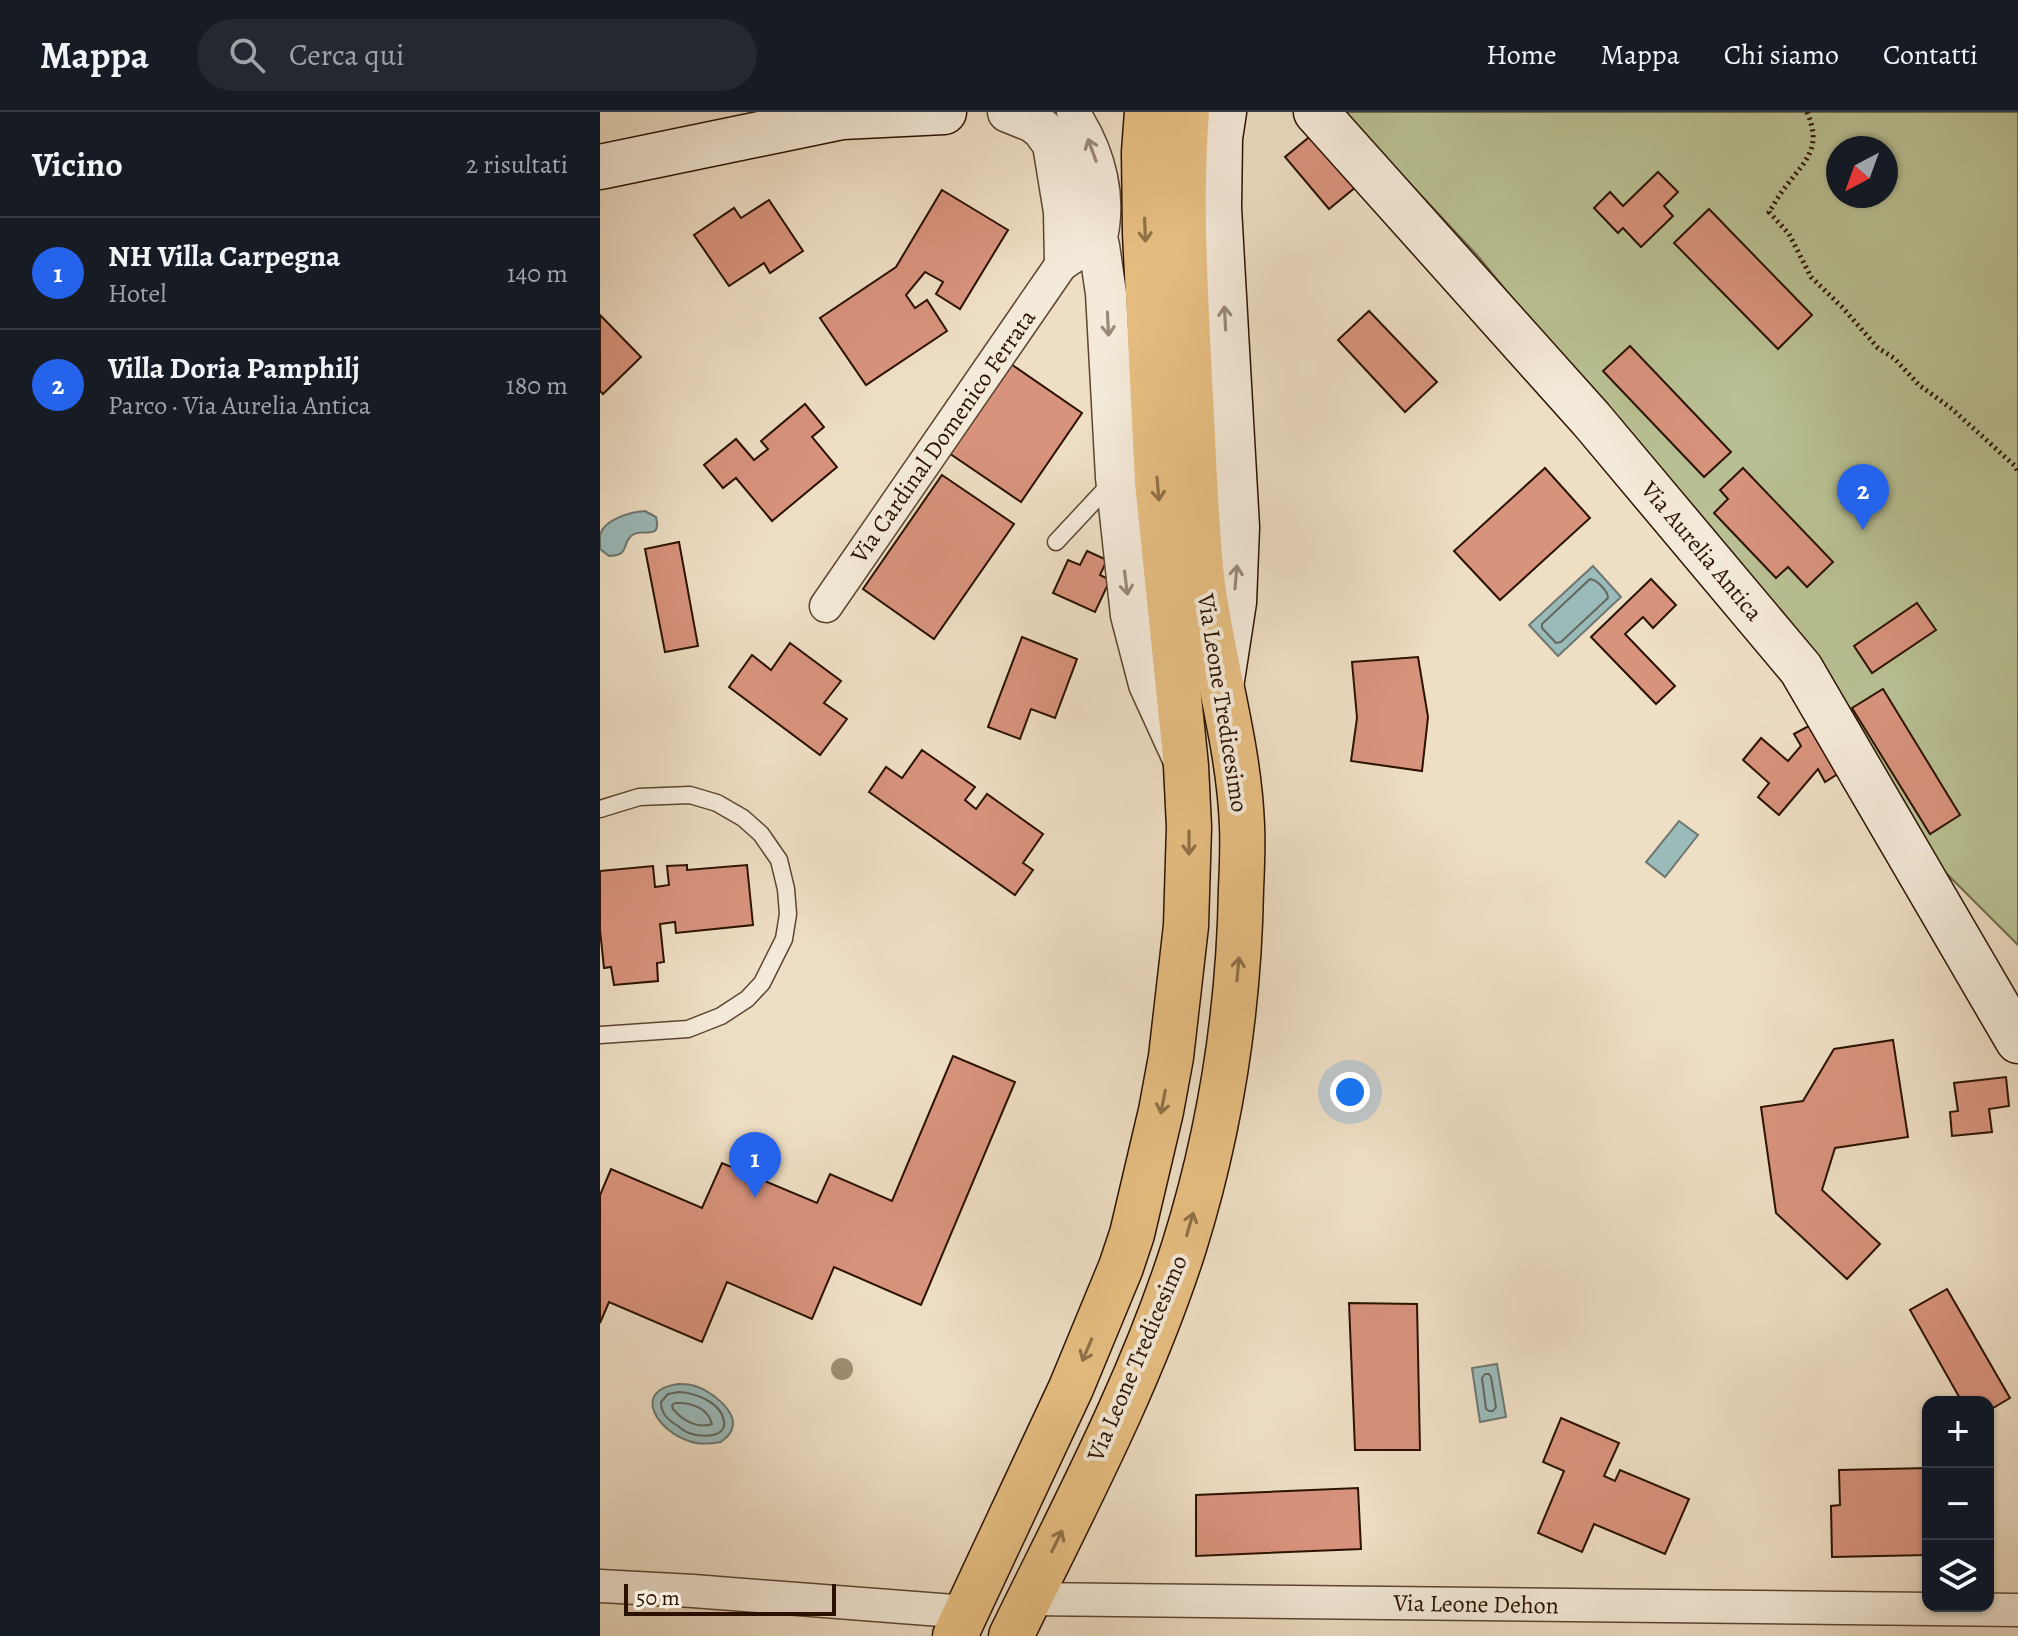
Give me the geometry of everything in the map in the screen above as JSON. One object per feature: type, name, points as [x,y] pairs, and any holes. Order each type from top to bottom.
[{"type":"main road","points":[[600,167],[848,114],[944,112]]},
{"type":"main road","name":"Via Aurelia Antica","points":[[1316,112],[1591,419],[1801,669],[2018,1041]]},
{"type":"main road","name":"Via Leone Tredicesimo","points":[[1020,1617],[1140,1364],[1184,1248],[1209,1150],[1234,1012],[1243,830],[1240,791],[1202,577],[1178,122]]},
{"type":"main road","name":"Via Leone Tredicesimo","points":[[961,1624],[1071,1388],[1121,1267],[1132,1234],[1171,1057],[1189,874],[1189,827],[1186,766],[1157,482],[1145,233],[1178,122]]},
{"type":"street","points":[[1008,112],[1033,122],[1061,125]]},
{"type":"street","points":[[1061,125],[1062,156],[1099,246],[1106,293],[1116,477],[1123,559],[1135,634],[1149,684],[1186,766]]},
{"type":"street","points":[[1061,125],[1061,265]]},
{"type":"street","points":[[1061,265],[1082,251],[1099,246]]},
{"type":"street","name":"Via Cardinal Domenico Ferrata","points":[[826,606],[1061,265]]},
{"type":"street","points":[[600,1586],[693,1591],[961,1624]]},
{"type":"street","name":"Via Leone Dehon","points":[[1020,1617],[2018,1610]]},
{"type":"lane","points":[[1056,542],[1116,477]]},
{"type":"lane","points":[[600,809],[639,797],[690,795],[717,803],[743,818],[761,834],[779,860],[788,914],[784,939],[762,983],[747,999],[721,1016],[688,1029],[600,1035]]},
{"type":"path","points":[[1807,112],[1814,128],[1810,157],[1769,212],[1789,234],[1811,277],[1878,348],[1894,358],[1919,385],[1984,437],[2018,472]]},
{"type":"green space","points":[[1343,112],[2018,112],[2018,945],[1944,871],[1607,414],[1477,255]]},
{"type":"water","points":[[645,511],[656,517],[656,530],[635,533],[620,554],[609,556],[600,549],[600,535],[607,525],[626,515]]},
{"type":"water","points":[[1593,566],[1621,597],[1558,656],[1529,625]]},
{"type":"water","points":[[1679,821],[1698,835],[1665,877],[1646,862]]},
{"type":"water","points":[[1497,1364],[1506,1417],[1480,1422],[1472,1368]]},
{"type":"water","points":[[678,1384],[706,1391],[728,1410],[733,1425],[721,1442],[705,1444],[689,1441],[660,1421],[652,1403],[655,1395],[663,1388]]},
{"type":"building","points":[[1313,134],[1357,186],[1329,209],[1285,157]]},
{"type":"building","points":[[1658,172],[1678,192],[1664,206],[1673,216],[1641,247],[1623,228],[1618,233],[1594,208],[1610,192],[1623,206]]},
{"type":"building","points":[[942,190],[1008,230],[960,309],[936,294],[943,282],[925,272],[906,295],[915,308],[927,300],[947,331],[866,385],[820,318],[896,267]]},
{"type":"building","points":[[769,200],[803,251],[770,273],[764,263],[729,286],[694,235],[734,208],[741,218]]},
{"type":"building","points":[[1709,209],[1812,315],[1778,349],[1674,243]]},
{"type":"building","points":[[1369,311],[1437,382],[1405,412],[1338,340]]},
{"type":"building","points":[[600,315],[641,357],[603,394],[600,391]]},
{"type":"building","points":[[1630,346],[1731,452],[1704,477],[1603,371]]},
{"type":"building","points":[[1008,362],[1082,413],[1021,502],[946,451]]},
{"type":"building","points":[[805,404],[824,427],[812,437],[837,467],[772,521],[736,478],[723,488],[704,465],[736,439],[754,460],[768,449],[761,441]]},
{"type":"building","points":[[1545,468],[1590,518],[1500,600],[1454,551]]},
{"type":"building","points":[[1743,468],[1833,562],[1807,587],[1788,567],[1776,578],[1714,513],[1728,499],[1720,490]]},
{"type":"building","points":[[942,475],[1014,524],[934,639],[863,589]]},
{"type":"building","points":[[679,542],[698,646],[665,652],[645,549]]},
{"type":"building","points":[[1087,551],[1107,560],[1100,575],[1110,580],[1095,612],[1053,593],[1068,560],[1080,565]]},
{"type":"building","points":[[1651,579],[1676,605],[1653,628],[1643,617],[1625,634],[1675,686],[1656,704],[1591,637]]},
{"type":"building","points":[[1917,603],[1936,630],[1872,673],[1854,646]]},
{"type":"building","points":[[1022,637],[1077,659],[1055,718],[1031,709],[1020,739],[988,727]]},
{"type":"building","points":[[790,643],[841,681],[824,703],[847,719],[820,755],[729,687],[752,655],[771,670]]},
{"type":"building","points":[[1418,657],[1428,717],[1422,771],[1351,761],[1357,718],[1352,662]]},
{"type":"building","points":[[1883,689],[1960,815],[1930,834],[1852,708]]},
{"type":"building","points":[[1816,722],[1844,770],[1825,782],[1818,769],[1779,815],[1758,797],[1769,783],[1743,760],[1761,738],[1788,761],[1801,746],[1794,734]]},
{"type":"building","points":[[922,750],[975,787],[965,800],[976,809],[987,794],[1043,834],[1023,863],[1033,870],[1015,895],[869,792],[886,767],[902,778]]},
{"type":"building","points":[[687,865],[687,870],[747,865],[753,925],[676,933],[675,922],[660,924],[664,962],[657,963],[658,981],[614,985],[611,967],[604,968],[600,930],[600,871],[653,866],[655,887],[669,885],[667,866]]},
{"type":"building","points":[[1893,1040],[1908,1137],[1835,1148],[1822,1190],[1880,1244],[1847,1279],[1776,1213],[1761,1107],[1803,1101],[1834,1049]]},
{"type":"building","points":[[953,1056],[1015,1082],[921,1305],[834,1267],[812,1319],[727,1282],[702,1342],[609,1302],[600,1323],[600,1195],[611,1169],[702,1208],[722,1163],[817,1203],[830,1174],[892,1201]]},
{"type":"building","points":[[2006,1077],[2009,1106],[1989,1109],[1992,1132],[1952,1136],[1950,1112],[1958,1111],[1954,1083]]},
{"type":"building","points":[[1947,1289],[2010,1398],[1994,1407],[1994,1396],[1959,1396],[1910,1310]]},
{"type":"building","points":[[1349,1303],[1417,1304],[1420,1450],[1355,1450]]},
{"type":"building","points":[[1561,1418],[1619,1443],[1604,1476],[1615,1481],[1620,1470],[1689,1499],[1665,1554],[1594,1524],[1582,1552],[1538,1533],[1564,1471],[1543,1462]]},
{"type":"building","points":[[1922,1468],[1922,1555],[1832,1557],[1831,1506],[1840,1505],[1839,1470]]},
{"type":"building","points":[[1358,1488],[1361,1549],[1196,1556],[1196,1495]]},
{"type":"place","name":"Villa Doria Pamphilj","points":[[1863,530]]},
{"type":"place","name":"NH Villa Carpegna","points":[[755,1198]]}]
